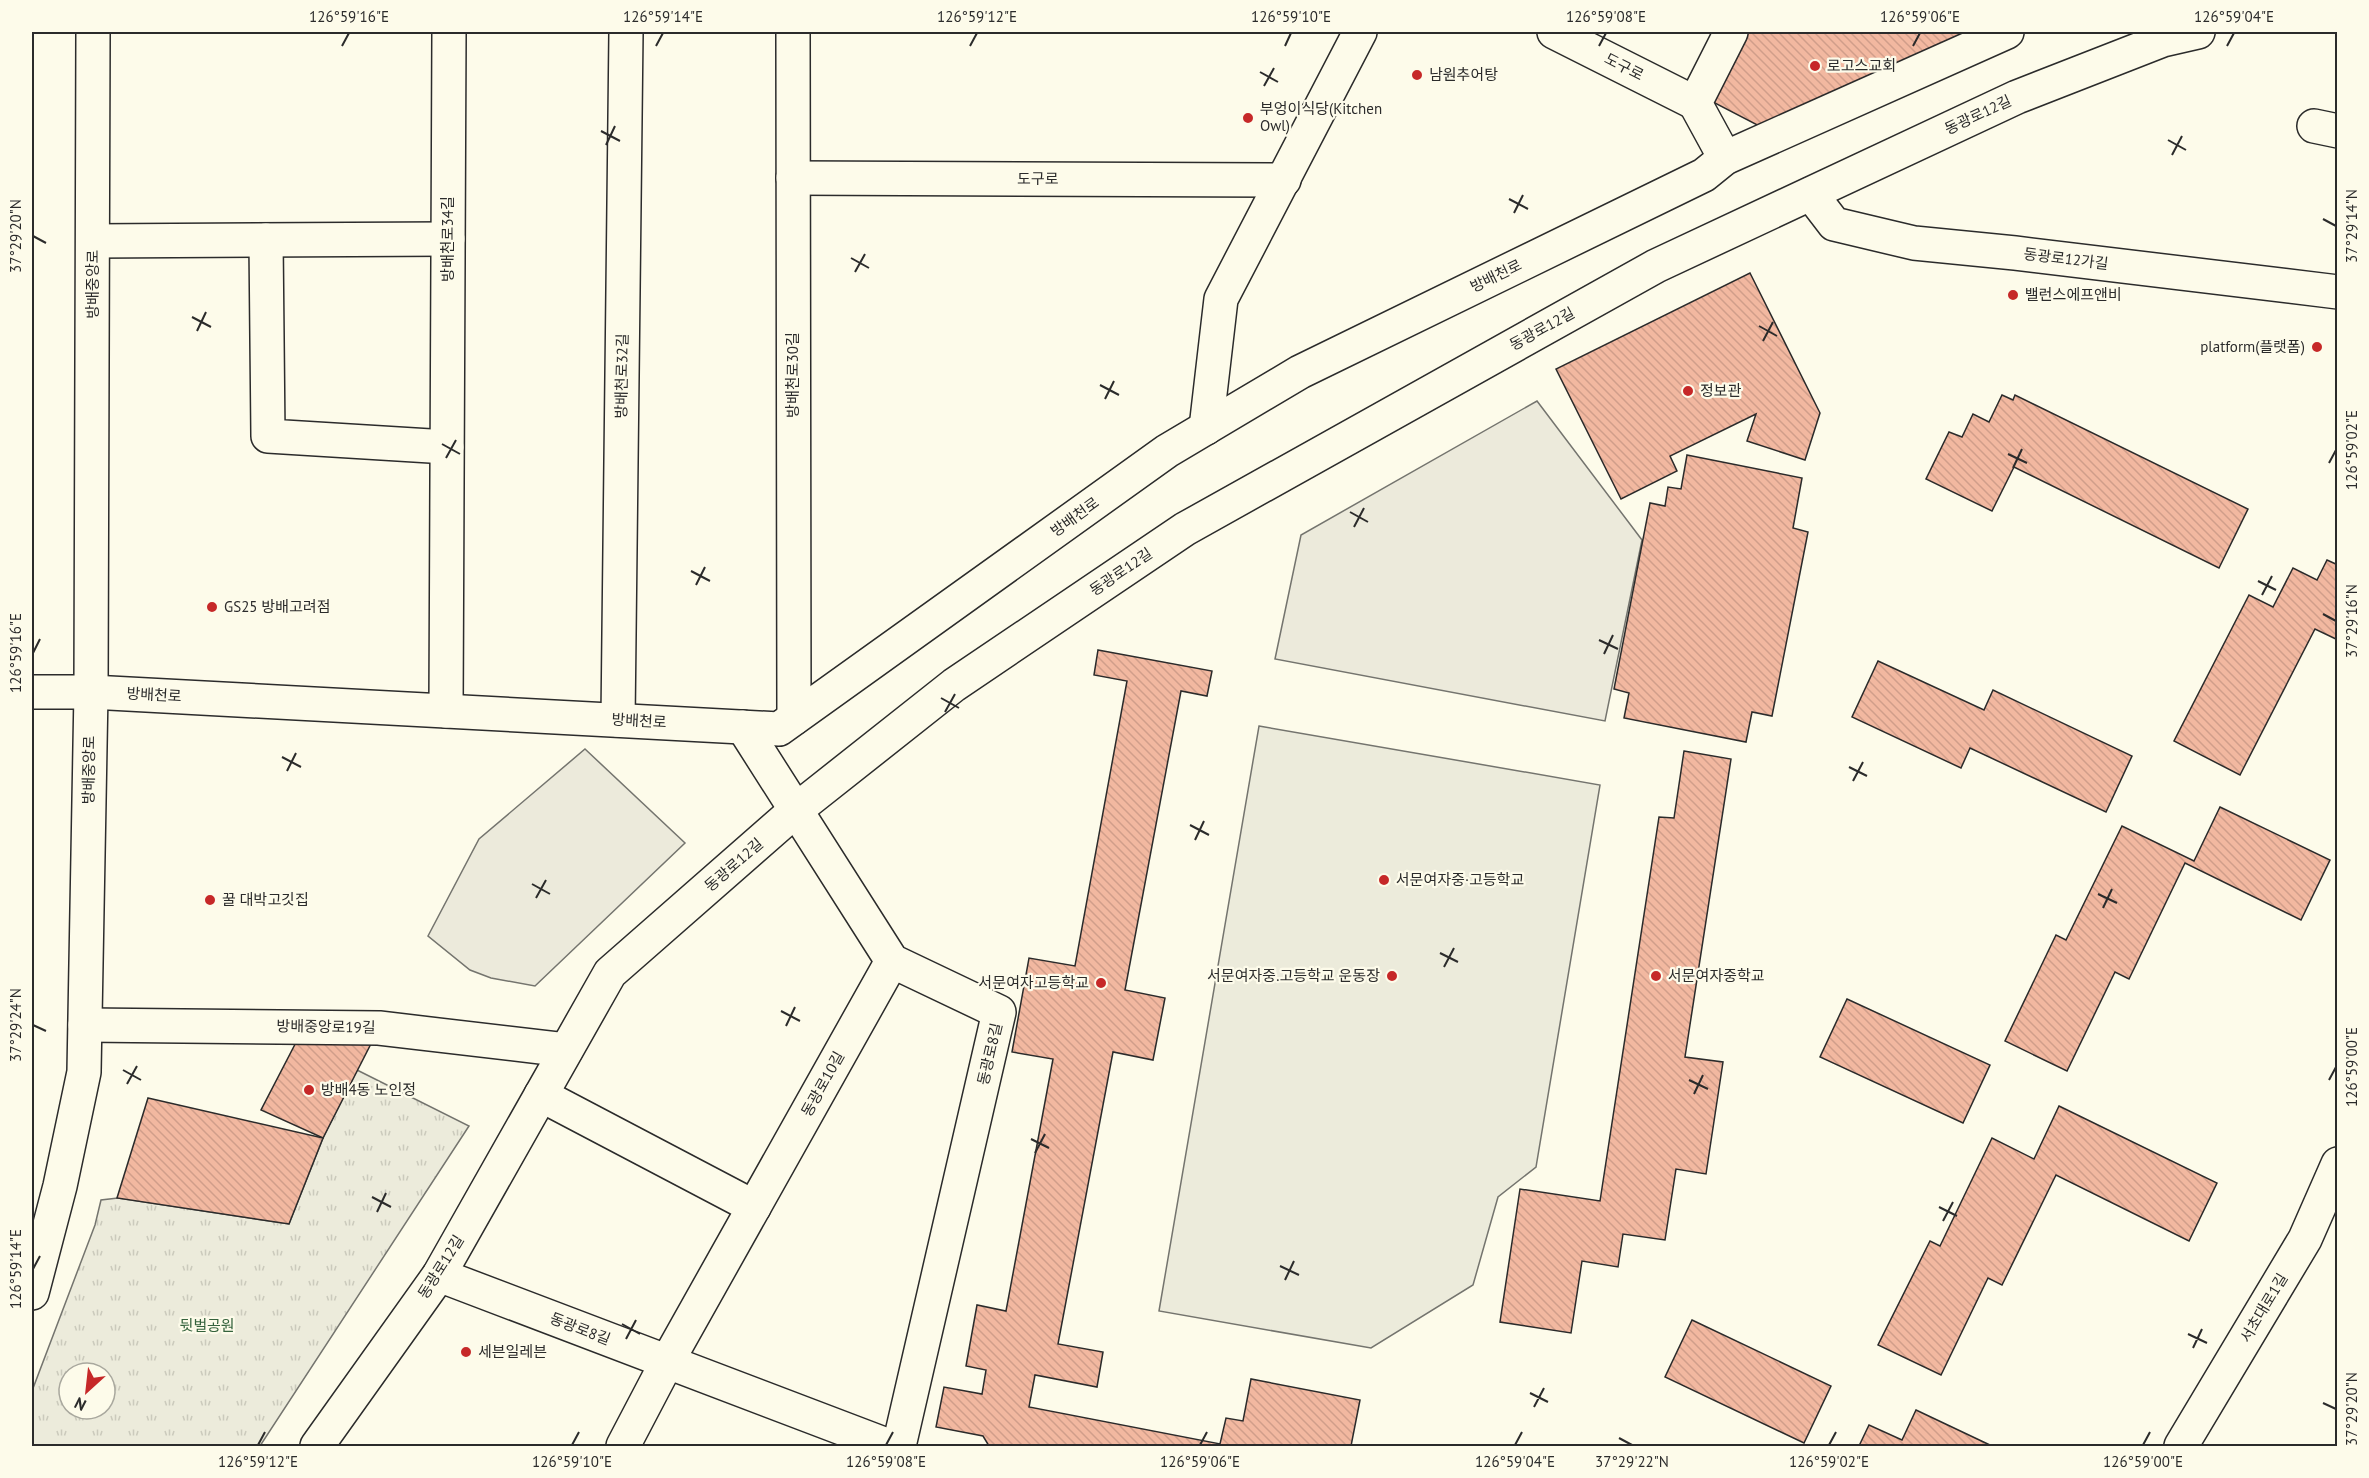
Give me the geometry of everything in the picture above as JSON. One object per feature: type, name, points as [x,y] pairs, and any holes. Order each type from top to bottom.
[{"type":"street","name":"방배중앙로","points":[[32,1293],[60,1186],[84,1072],[91,692],[93,32]]},
{"type":"street","name":"방배천로34길","points":[[446,711],[449,32]]},
{"type":"street","name":"방배천로32길","points":[[618,720],[626,32]]},
{"type":"street","name":"방배천로30길","points":[[793,32],[794,718]]},
{"type":"street","points":[[1206,428],[1221,299],[1360,32]]},
{"type":"street","name":"도구로","points":[[1554,32],[1695,103]]},
{"type":"street","points":[[1725,158],[1695,103],[1731,32]]},
{"type":"street","name":"방배천로","points":[[32,692],[91,692],[779,729],[1167,451],[1300,372],[1704,175],[1725,158],[2007,32]]},
{"type":"street","name":"동광로12길","points":[[317,1446],[439,1275],[610,973],[796,810],[954,685],[1185,529],[1656,266],[2017,97],[2163,40],[2198,32]]},
{"type":"street","name":"도구로","points":[[793,178],[1284,180]]},
{"type":"street","name":"동광로12가길","points":[[1811,194],[1834,224],[1914,243],[2337,292]]},
{"type":"street","name":"방배중앙로","points":[[93,241],[448,239]]},
{"type":"street","points":[[266,240],[268,436],[447,447]]},
{"type":"street","points":[[743,727],[892,961]]},
{"type":"street","name":"동광로10길","points":[[623,1446],[667,1362],[892,961]]},
{"type":"street","name":"동광로8길","points":[[892,961],[999,1012],[898,1446]]},
{"type":"street","name":"방배중앙로19길","points":[[85,1025],[379,1028],[566,1050]]},
{"type":"street","points":[[541,1095],[754,1207]]},
{"type":"street","name":"서초대로1길","points":[[2181,1446],[2305,1239],[2337,1164]]},
{"type":"street","name":"동광로8길","points":[[439,1275],[889,1446]]},
{"type":"green space","name":"서문여자중.고등학교 운동장","points":[[1259,726],[1600,785],[1536,1167],[1498,1197],[1473,1285],[1371,1348],[1159,1311]]},
{"type":"green space","name":"뒷벌공원","points":[[357,1070],[469,1126],[260,1446],[32,1446],[32,1391],[95,1225],[101,1200],[118,1198],[289,1224],[323,1138]]},
{"type":"shaded area","points":[[1537,401],[1642,540],[1605,721],[1275,659],[1301,535]]},
{"type":"shaded area","points":[[585,749],[685,843],[535,986],[491,978],[470,970],[428,936],[479,839]]},
{"type":"building","name":"로고스교회","points":[[1744,32],[1980,32],[1763,128],[1709,100]]},
{"type":"building","name":"정보관","points":[[1750,273],[1820,413],[1805,460],[1747,441],[1756,414],[1670,456],[1677,471],[1621,499],[1556,369]]},
{"type":"building","points":[[2002,395],[2013,400],[2015,395],[2248,509],[2219,568],[2014,467],[1992,511],[1926,479],[1949,432],[1962,437],[1973,414],[1989,422]]},
{"type":"building","points":[[1687,455],[1802,478],[1793,528],[1808,532],[1772,716],[1752,712],[1746,742],[1624,718],[1629,693],[1614,689],[1650,503],[1665,506],[1668,487],[1681,489]]},
{"type":"building","points":[[2327,560],[2338,565],[2338,640],[2315,629],[2240,775],[2174,741],[2249,595],[2273,607],[2293,568],[2317,580]]},
{"type":"building","name":"서문여자고등학교","points":[[1098,650],[1212,671],[1207,696],[1181,691],[1125,990],[1165,998],[1153,1060],[1113,1052],[1058,1344],[1103,1352],[1097,1387],[1035,1375],[1029,1407],[1220,1444],[1226,1418],[1243,1421],[1251,1379],[1360,1400],[1351,1446],[989,1446],[983,1436],[936,1427],[944,1387],[982,1394],[986,1370],[966,1366],[977,1305],[1006,1311],[1053,1059],[1012,1052],[1029,958],[1075,966],[1127,681],[1094,675]]},
{"type":"building","points":[[1878,661],[1984,710],[1993,690],[2132,756],[2106,812],[1970,748],[1961,768],[1852,717]]},
{"type":"building","name":"서문여자중학교","points":[[1684,751],[1731,759],[1685,1057],[1723,1062],[1706,1174],[1676,1169],[1665,1240],[1623,1234],[1618,1267],[1582,1261],[1571,1333],[1500,1322],[1520,1189],[1600,1201],[1659,817],[1674,818]]},
{"type":"building","points":[[2220,807],[2330,860],[2301,920],[2185,863],[2129,979],[2115,972],[2067,1071],[2005,1041],[2056,935],[2066,940],[2122,826],[2194,861]]},
{"type":"building","points":[[1847,999],[1990,1065],[1963,1123],[1820,1057]]},
{"type":"building","name":"방배4동 노인정","points":[[304,1027],[379,1028],[323,1138],[261,1110]]},
{"type":"building","points":[[148,1098],[323,1138],[289,1224],[117,1198]]},
{"type":"building","points":[[2059,1106],[2217,1183],[2189,1241],[2056,1175],[2002,1285],[1988,1278],[1941,1375],[1878,1345],[1930,1241],[1940,1246],[1992,1138],[2034,1159]]},
{"type":"building","points":[[1692,1320],[1831,1386],[1804,1443],[1665,1377]]},
{"type":"building","points":[[1916,1410],[1992,1446],[1859,1446],[1869,1425],[1902,1440]]},
{"type":"place","name":"로고스교회","points":[[1815,66]]},
{"type":"place","name":"남원추어탕","points":[[1417,75]]},
{"type":"place","name":"부엉이식당(Kitchen Owl)","points":[[1248,118]]},
{"type":"place","name":"밸런스에프앤비","points":[[2013,295]]},
{"type":"place","name":"platform(플랫폼)","points":[[2317,347]]},
{"type":"place","name":"정보관","points":[[1688,391]]},
{"type":"place","name":"GS25 방배고려점","points":[[212,607]]},
{"type":"place","name":"서문여자중·고등학교","points":[[1384,880]]},
{"type":"place","name":"꿀 대박고깃집","points":[[210,900]]},
{"type":"place","name":"서문여자중.고등학교 운동장","points":[[1392,976]]},
{"type":"place","name":"서문여자중학교","points":[[1656,976]]},
{"type":"place","name":"서문여자고등학교","points":[[1101,983]]},
{"type":"place","name":"방배4동 노인정","points":[[309,1090]]},
{"type":"place","name":"세븐일레븐","points":[[466,1352]]}]
